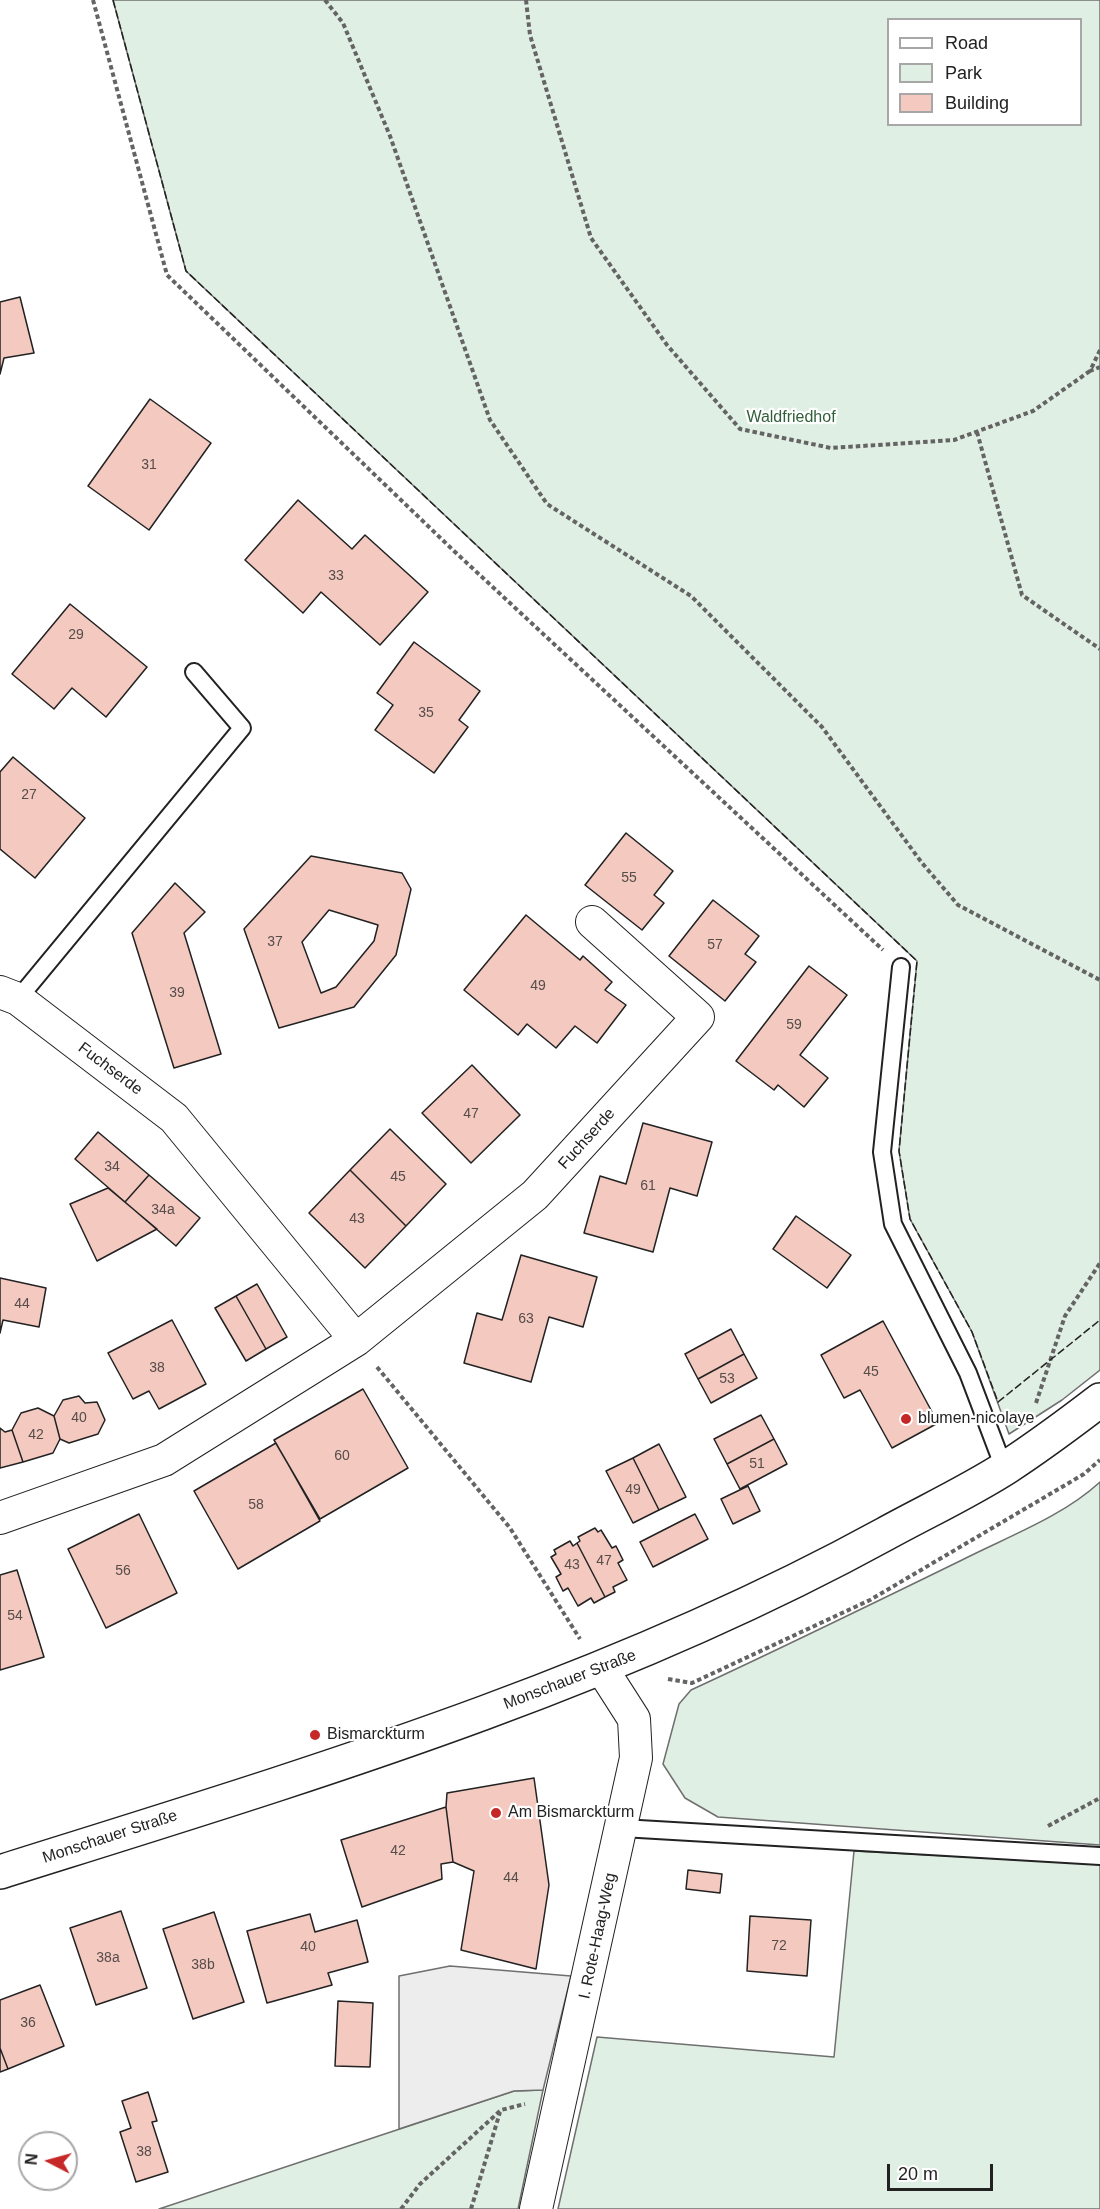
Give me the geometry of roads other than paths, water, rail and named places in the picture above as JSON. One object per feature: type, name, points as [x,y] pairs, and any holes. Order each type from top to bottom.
[{"type":"main road","name":"Monschauer Straße","points":[[0,1872],[324,1770],[602,1669],[700,1627],[810,1575],[1004,1468],[1100,1400]]},
{"type":"street","name":"Fuchserde","points":[[0,1518],[164,1460],[356,1340],[535,1195],[698,1017],[592,922]]},
{"type":"street","name":"Fuchserde","points":[[9,995],[174,1118],[356,1340]]},
{"type":"street","name":"I. Rote-Haag-Weg","points":[[536,2209],[636,1758],[634,1719],[602,1669]]},
{"type":"lane","name":"Fuchserde","points":[[9,995],[243,728],[194,672]]},
{"type":"lane","points":[[901,967],[882,1152],[893,1224],[968,1373],[1004,1468]]},
{"type":"lane","points":[[622,1828],[1100,1856]]},
{"type":"place","name":"blumen-nicolaye","points":[[906,1419]]},
{"type":"place","name":"Bismarckturm","points":[[315,1735]]},
{"type":"place","name":"Am Bismarckturm","points":[[496,1813]]},
{"type":"park label","name":"Waldfriedhof","points":[[791,418]]}]
